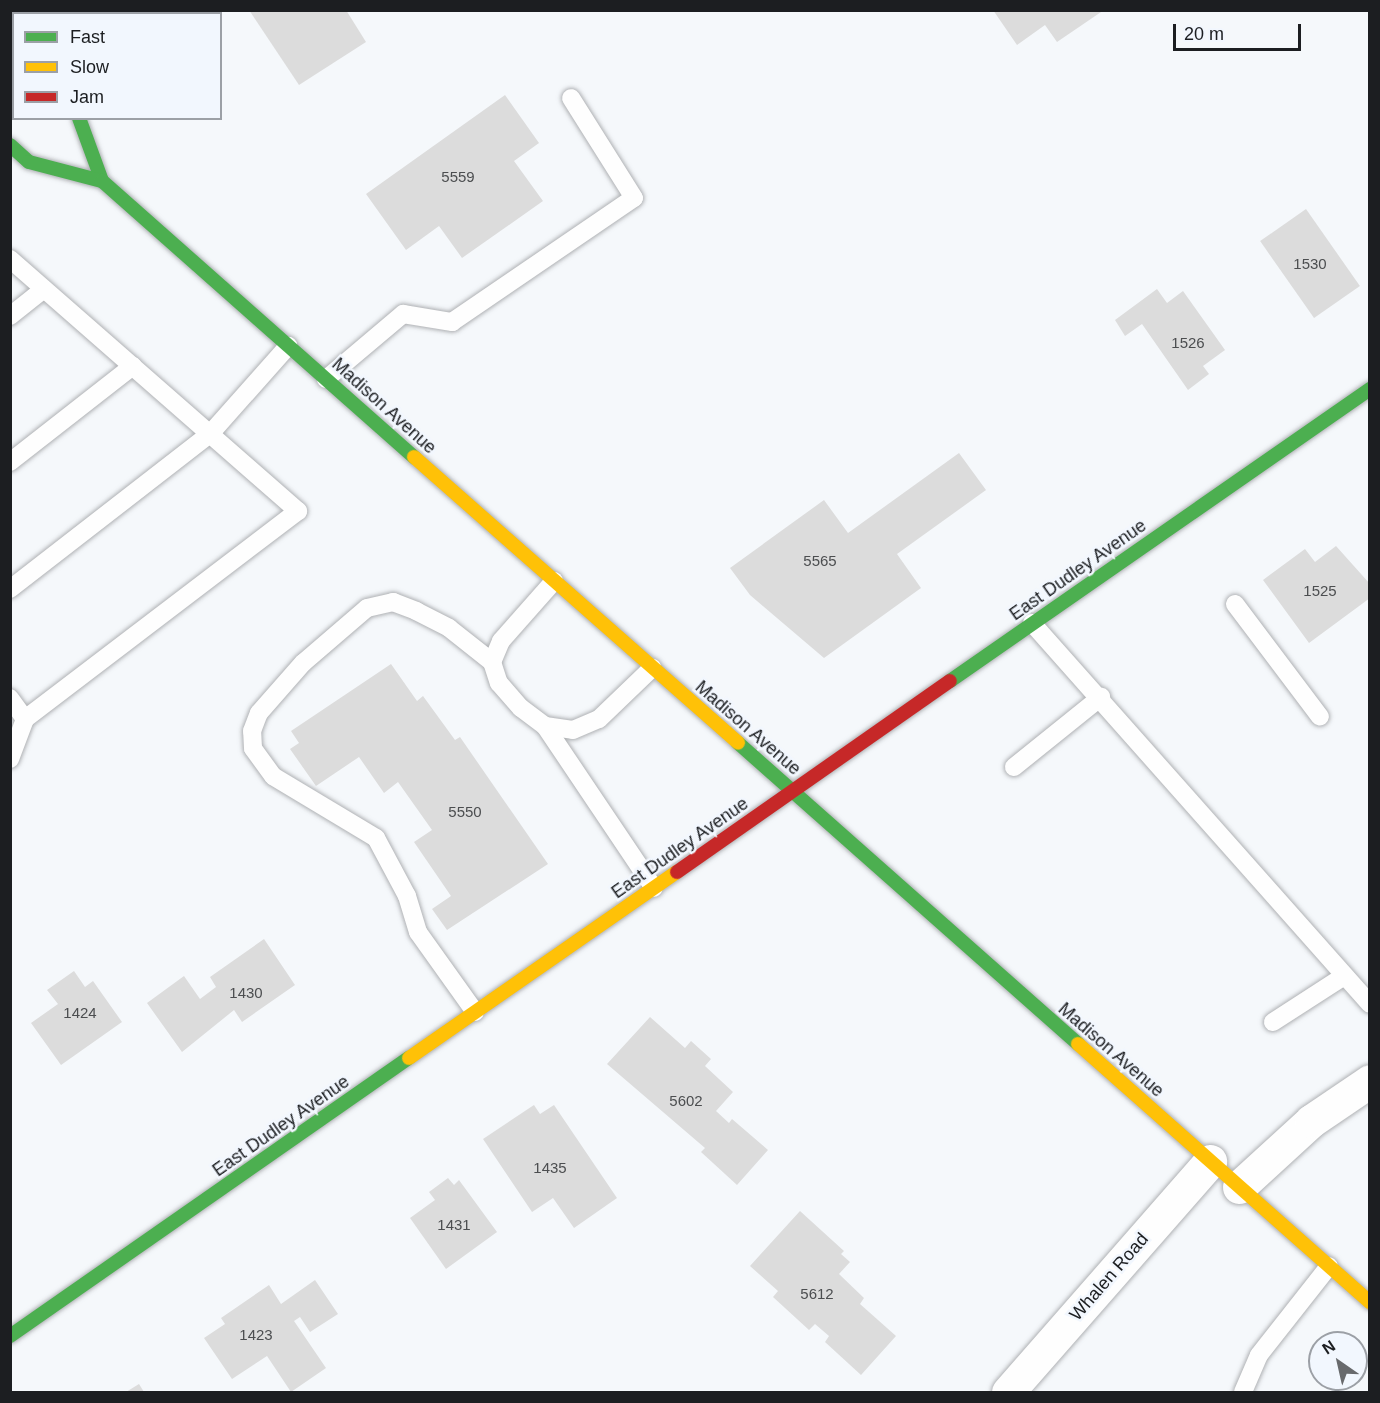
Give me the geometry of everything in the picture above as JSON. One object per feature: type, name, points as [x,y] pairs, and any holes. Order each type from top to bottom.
[{"type":"main road","name":"Madison Avenue","points":[[80,120],[102,181]]},
{"type":"main road","name":"Madison Avenue","points":[[10,146],[29,162],[102,181],[1370,1302]]},
{"type":"main road","name":"East Dudley Avenue","points":[[10,1336],[1370,389]]},
{"type":"street","points":[[1239,1187],[1311,1121],[1370,1081]]},
{"type":"street","name":"Whalen Road","points":[[1008,1392],[1210,1161]]},
{"type":"lane","points":[[326,379],[403,314],[452,322],[634,198],[571,98]]},
{"type":"lane","points":[[10,259],[298,511],[25,719],[10,759]]},
{"type":"lane","points":[[10,316],[45,289]]},
{"type":"lane","points":[[10,589],[210,434],[288,346]]},
{"type":"lane","points":[[10,462],[133,366]]},
{"type":"lane","points":[[492,662],[501,641],[554,581]]},
{"type":"lane","points":[[475,1012],[418,932],[407,896],[376,838],[273,776],[254,748],[252,731],[259,713],[303,663],[367,608],[393,603],[416,611],[449,628],[492,662],[499,683],[521,708],[545,726],[654,888]]},
{"type":"lane","points":[[1235,604],[1320,717]]},
{"type":"lane","points":[[1032,623],[1101,697],[1370,1004]]},
{"type":"lane","points":[[545,726],[573,730],[599,719],[652,668]]},
{"type":"lane","points":[[1014,767],[1101,697]]},
{"type":"lane","points":[[10,698],[25,719]]},
{"type":"lane","points":[[1273,1022],[1344,976]]},
{"type":"lane","points":[[1243,1392],[1259,1355],[1329,1266]]},
{"type":"building","points":[[249,10],[346,10],[366,42],[299,85]]},
{"type":"building","points":[[993,10],[1104,10],[1057,42],[1045,25],[1017,45]]},
{"type":"building","points":[[505,95],[539,143],[514,161],[543,201],[462,258],[439,226],[406,250],[366,194]]},
{"type":"building","points":[[1306,209],[1360,286],[1314,318],[1260,241]]},
{"type":"building","points":[[1157,289],[1167,303],[1183,291],[1225,350],[1203,366],[1209,374],[1188,390],[1142,324],[1125,336],[1115,320]]},
{"type":"building","points":[[959,453],[986,490],[897,554],[921,588],[824,658],[750,595],[730,568],[824,500],[848,533]]},
{"type":"building","points":[[1336,546],[1370,584],[1370,598],[1309,643],[1263,580],[1305,549],[1315,562]]},
{"type":"building","points":[[391,664],[417,701],[423,696],[455,740],[460,737],[548,864],[447,930],[432,909],[451,896],[414,842],[432,830],[398,782],[384,793],[359,757],[316,786],[290,749],[299,743],[291,731]]},
{"type":"building","points":[[264,939],[295,985],[242,1022],[234,1010],[182,1052],[147,1003],[184,976],[200,999],[216,987],[210,977]]},
{"type":"building","points":[[74,971],[85,987],[93,981],[122,1022],[61,1065],[31,1023],[58,1004],[47,990]]},
{"type":"building","points":[[650,1017],[685,1048],[691,1041],[711,1059],[705,1066],[733,1092],[716,1111],[729,1123],[732,1119],[768,1150],[737,1185],[701,1152],[705,1148],[607,1064]]},
{"type":"building","points":[[534,1105],[540,1114],[554,1105],[617,1198],[574,1228],[553,1198],[532,1212],[483,1139]]},
{"type":"building","points":[[448,1178],[454,1185],[459,1180],[497,1232],[446,1269],[410,1218],[435,1200],[429,1192]]},
{"type":"building","points":[[800,1211],[844,1251],[841,1254],[850,1262],[839,1274],[864,1298],[860,1304],[896,1336],[861,1375],[825,1342],[829,1336],[815,1324],[809,1330],[773,1297],[778,1291],[750,1266]]},
{"type":"building","points":[[315,1280],[338,1314],[310,1332],[300,1317],[294,1321],[326,1368],[291,1392],[267,1356],[232,1379],[204,1338],[225,1324],[221,1318],[269,1285],[281,1304]]},
{"type":"building","points":[[139,1384],[144,1392],[126,1392]]},
{"type":"traffic: fast","points":[[80,120],[102,181]]},
{"type":"traffic: fast","points":[[10,145],[29,162],[102,181],[414,457]]},
{"type":"traffic: fast","points":[[950,681],[1370,389]]},
{"type":"traffic: fast","points":[[738,743],[1078,1044]]},
{"type":"traffic: fast","points":[[10,1336],[409,1058]]},
{"type":"traffic: slow","points":[[414,457],[738,743]]},
{"type":"traffic: slow","points":[[409,1058],[677,872]]},
{"type":"traffic: slow","points":[[1078,1044],[1370,1302]]},
{"type":"traffic: jam","points":[[677,872],[950,681]]}]
